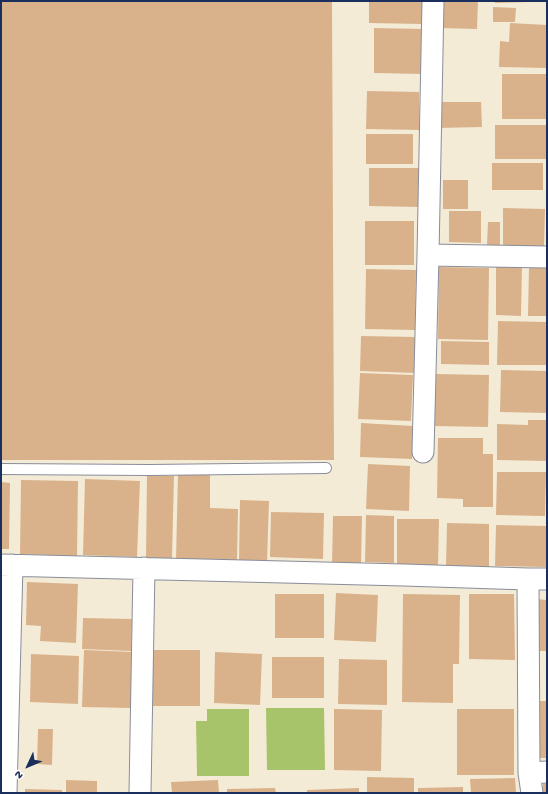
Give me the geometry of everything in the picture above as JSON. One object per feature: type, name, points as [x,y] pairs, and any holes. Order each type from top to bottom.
[{"type":"street","points":[[423,452],[433,1]]},
{"type":"street","points":[[428,256],[547,257]]},
{"type":"street","points":[[6,793],[7,565],[537,579],[536,780]]},
{"type":"street","points":[[140,793],[144,568]]},
{"type":"lane","points":[[1,469],[149,470],[326,468]]},
{"type":"green space","points":[[266,708],[324,708],[325,770],[267,770]]},
{"type":"green space","points":[[207,709],[249,709],[249,776],[197,776],[196,721],[207,721]]},
{"type":"building","points":[[1,1],[332,1],[334,460],[1,460]]},
{"type":"building","points":[[369,1],[423,1],[423,24],[369,23]]},
{"type":"building","points":[[440,1],[478,1],[477,29],[439,28]]},
{"type":"building","points":[[495,1],[528,1],[528,2],[495,3]]},
{"type":"building","points":[[493,7],[516,8],[515,22],[493,22]]},
{"type":"building","points":[[510,23],[547,25],[547,68],[499,67],[500,41],[509,42]]},
{"type":"building","points":[[374,28],[423,29],[423,74],[374,73]]},
{"type":"building","points":[[502,74],[547,74],[547,119],[502,119]]},
{"type":"building","points":[[367,91],[419,92],[419,130],[366,129]]},
{"type":"building","points":[[437,102],[481,102],[482,127],[437,128]]},
{"type":"building","points":[[495,125],[547,125],[547,159],[495,159]]},
{"type":"building","points":[[366,134],[413,134],[413,164],[366,164]]},
{"type":"building","points":[[492,163],[543,163],[543,190],[492,190]]},
{"type":"building","points":[[369,168],[420,168],[419,207],[369,206]]},
{"type":"building","points":[[443,180],[468,180],[468,209],[443,209]]},
{"type":"building","points":[[503,208],[545,209],[544,249],[503,248]]},
{"type":"building","points":[[449,211],[481,211],[481,243],[449,242]]},
{"type":"building","points":[[365,221],[414,221],[414,265],[365,265]]},
{"type":"building","points":[[488,222],[500,222],[500,246],[487,245]]},
{"type":"building","points":[[496,265],[522,266],[521,316],[496,315]]},
{"type":"building","points":[[529,266],[547,266],[547,316],[528,316]]},
{"type":"building","points":[[439,267],[489,268],[488,340],[438,339]]},
{"type":"building","points":[[366,269],[416,270],[415,330],[365,329]]},
{"type":"building","points":[[498,321],[547,322],[547,365],[497,365]]},
{"type":"building","points":[[361,336],[416,337],[415,373],[360,371]]},
{"type":"building","points":[[441,341],[489,342],[489,365],[441,364]]},
{"type":"building","points":[[501,370],[547,371],[547,413],[500,412]]},
{"type":"building","points":[[360,373],[413,375],[411,421],[358,419]]},
{"type":"building","points":[[435,374],[489,375],[488,427],[434,426]]},
{"type":"building","points":[[528,420],[547,420],[547,461],[497,460],[497,424],[528,425]]},
{"type":"building","points":[[361,423],[413,426],[412,459],[360,457]]},
{"type":"building","points":[[438,438],[483,438],[483,454],[493,454],[493,507],[463,507],[463,499],[437,498]]},
{"type":"building","points":[[368,464],[410,466],[409,511],[366,509]]},
{"type":"building","points":[[178,472],[210,473],[210,508],[238,509],[237,561],[176,560]]},
{"type":"building","points":[[497,472],[546,472],[545,516],[496,515]]},
{"type":"building","points":[[147,476],[174,476],[172,558],[146,558]]},
{"type":"building","points":[[85,479],[140,481],[137,557],[83,555]]},
{"type":"building","points":[[21,480],[78,481],[77,556],[20,554]]},
{"type":"building","points":[[1,482],[10,483],[9,549],[1,549]]},
{"type":"building","points":[[240,500],[269,501],[267,562],[239,562]]},
{"type":"building","points":[[271,512],[324,513],[323,559],[270,557]]},
{"type":"building","points":[[366,515],[394,516],[394,563],[365,562]]},
{"type":"building","points":[[333,516],[362,516],[361,566],[332,565]]},
{"type":"building","points":[[397,519],[439,519],[438,567],[397,566]]},
{"type":"building","points":[[447,523],[489,524],[489,567],[446,566]]},
{"type":"building","points":[[496,525],[547,526],[546,567],[495,566]]},
{"type":"building","points":[[27,582],[78,584],[76,643],[40,641],[41,626],[26,625]]},
{"type":"building","points":[[336,593],[378,595],[376,642],[334,640]]},
{"type":"building","points":[[275,594],[324,594],[324,638],[275,638]]},
{"type":"building","points":[[403,594],[460,595],[459,664],[453,664],[453,703],[402,702]]},
{"type":"building","points":[[469,594],[514,594],[515,660],[469,659]]},
{"type":"building","points":[[536,599],[547,600],[547,651],[535,651]]},
{"type":"building","points":[[83,618],[132,619],[131,651],[82,649]]},
{"type":"building","points":[[84,650],[133,652],[131,708],[82,707]]},
{"type":"building","points":[[149,650],[200,650],[200,706],[149,706]]},
{"type":"building","points":[[215,652],[262,654],[260,705],[214,703]]},
{"type":"building","points":[[31,654],[79,656],[78,704],[30,702]]},
{"type":"building","points":[[272,657],[324,657],[324,698],[272,698]]},
{"type":"building","points":[[339,659],[387,660],[387,705],[338,704]]},
{"type":"building","points":[[539,701],[547,701],[547,758],[538,758]]},
{"type":"building","points":[[334,709],[382,710],[381,771],[334,770]]},
{"type":"building","points":[[457,709],[514,709],[514,775],[457,775]]},
{"type":"building","points":[[38,729],[53,729],[52,765],[37,764]]},
{"type":"building","points":[[367,777],[414,778],[414,793],[367,793]]},
{"type":"building","points":[[515,778],[516,793],[471,793],[470,779]]},
{"type":"building","points":[[66,780],[97,781],[97,793],[66,793]]},
{"type":"building","points":[[218,780],[219,793],[172,793],[171,782]]},
{"type":"building","points":[[543,784],[547,784],[547,793],[543,793]]},
{"type":"building","points":[[463,787],[463,793],[418,793],[418,788]]},
{"type":"building","points":[[275,788],[276,793],[227,793],[227,789]]},
{"type":"building","points":[[359,788],[359,793],[307,793],[307,790]]},
{"type":"building","points":[[25,789],[62,790],[62,793],[25,793]]}]
